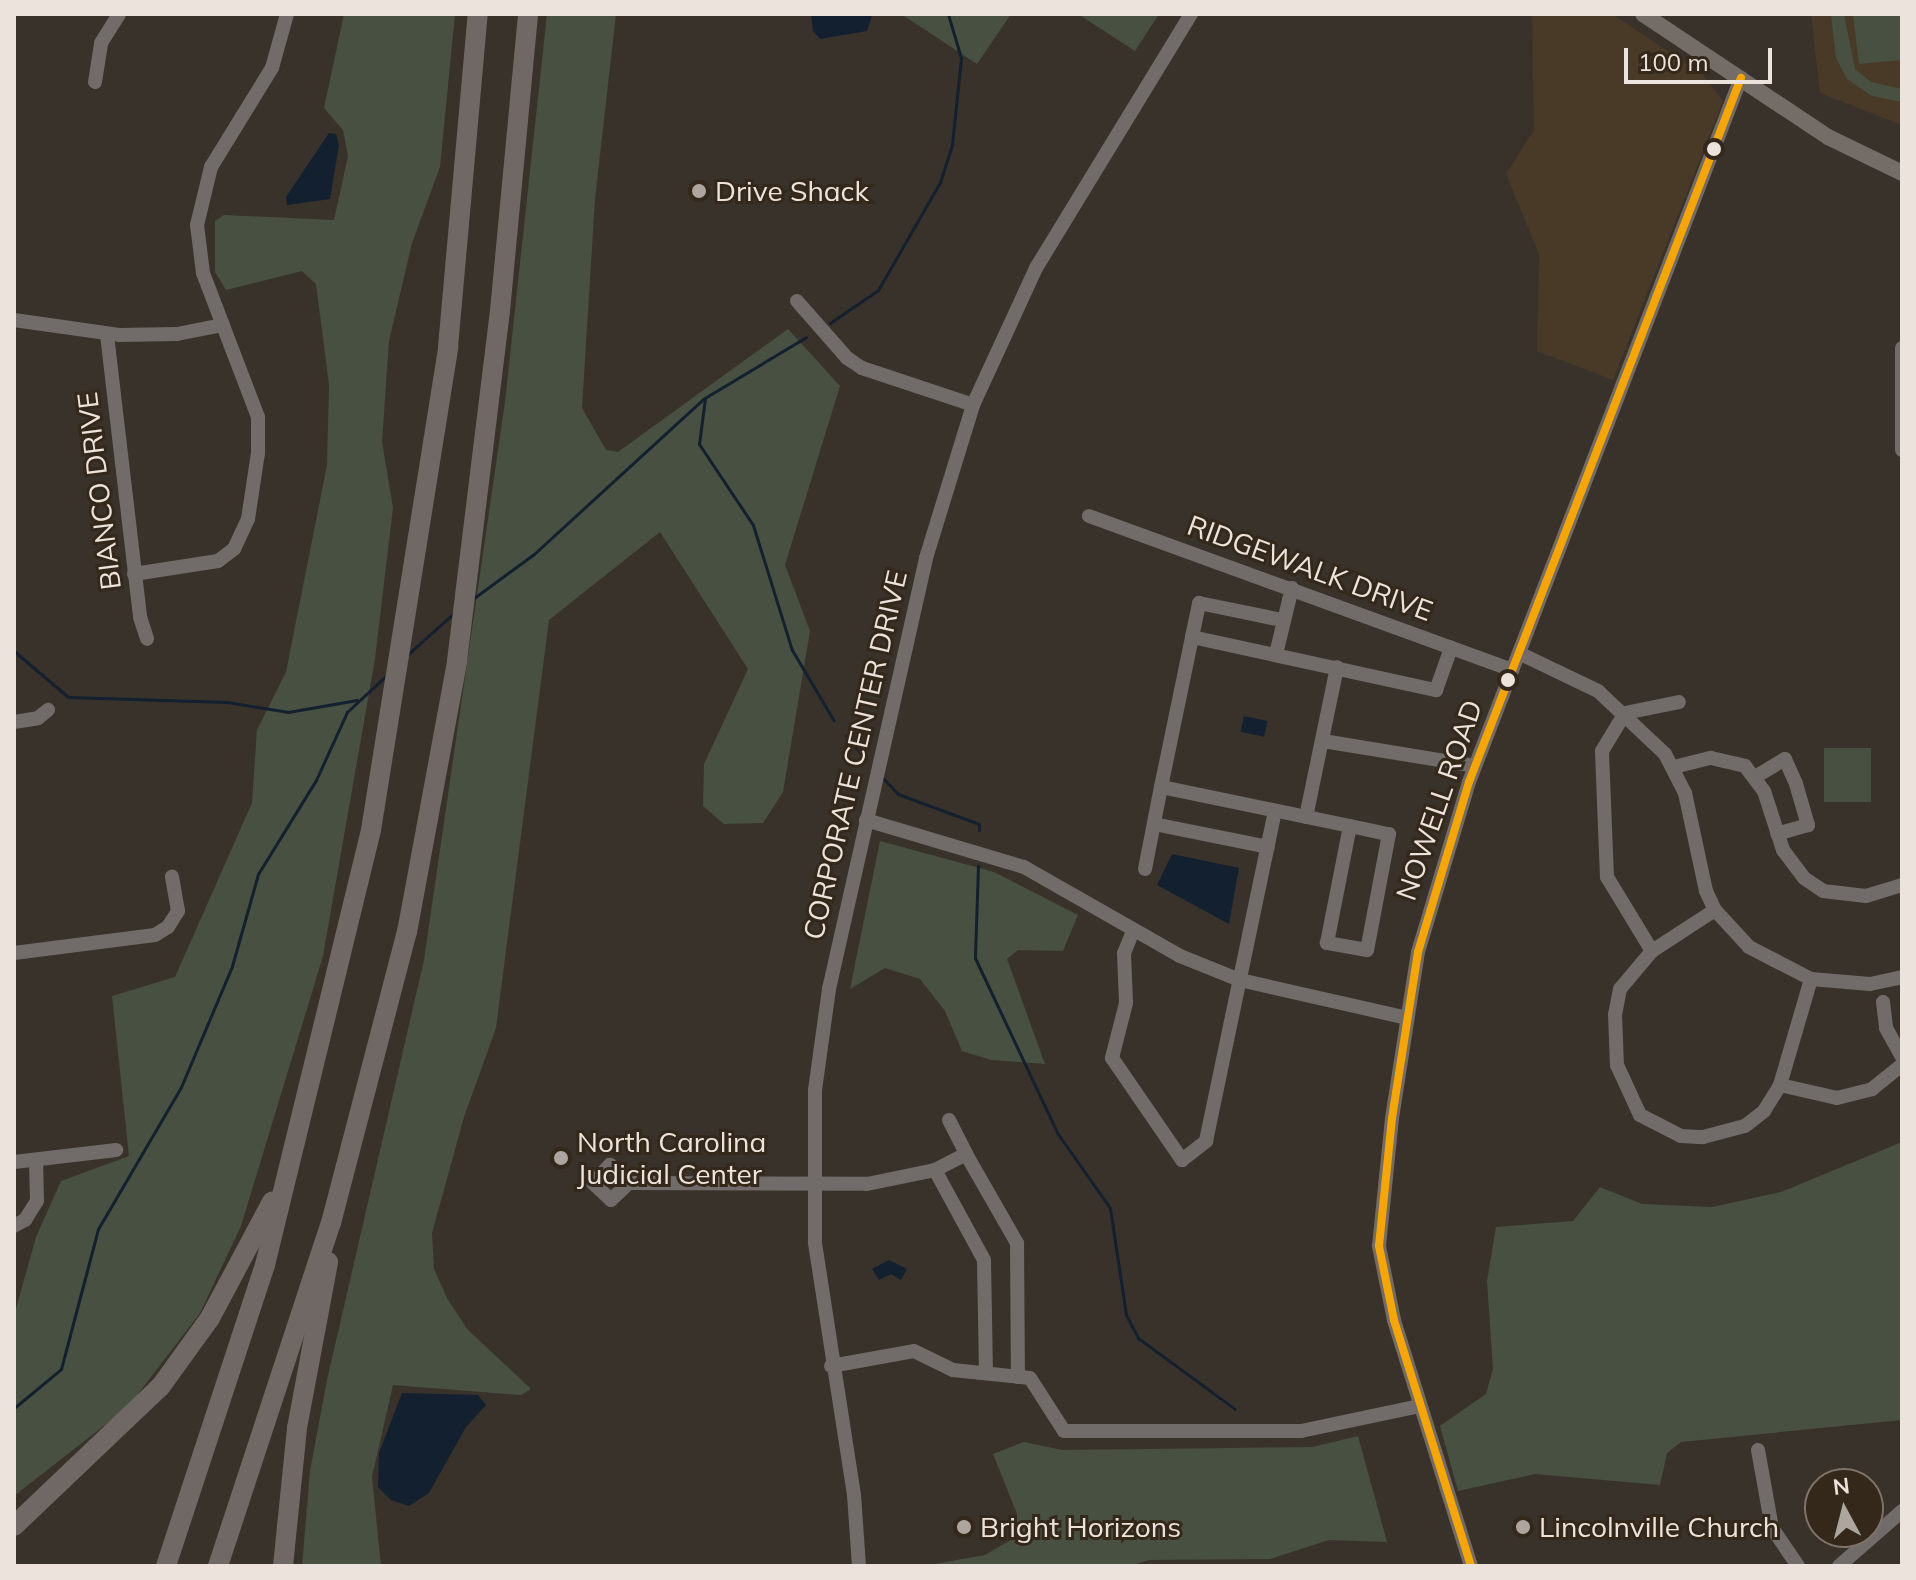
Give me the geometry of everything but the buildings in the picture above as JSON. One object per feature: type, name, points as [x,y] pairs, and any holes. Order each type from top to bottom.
[{"type":"highway","points":[[166,1566],[260,1280],[371,830],[448,347],[478,14]]},
{"type":"highway","points":[[218,1566],[331,1223],[407,932],[457,661],[500,311],[528,14]]},
{"type":"highway","points":[[14,1526],[130,1421],[187,1353],[231,1283],[288,1170]]},
{"type":"highway","points":[[283,1566],[297,1428],[326,1282],[331,1223]]},
{"type":"main road","points":[[1643,14],[1847,148],[1902,173]]},
{"type":"street","points":[[95,82],[104,33],[119,14]]},
{"type":"street","points":[[134,574],[218,561],[245,529],[259,428],[252,395],[200,258],[199,212],[211,167],[272,68],[287,14]]},
{"type":"street","name":"CORPORATE CENTER DRIVE","points":[[859,1566],[854,1495],[831,1366],[812,1182],[823,1024],[866,820],[926,558],[973,405],[1036,268],[1191,14]]},
{"type":"street","name":"NOWELL ROAD","points":[[1471,1566],[1387,1294],[1379,1246],[1407,1018],[1428,910],[1469,782],[1741,78]]},
{"type":"street","points":[[797,301],[862,368],[973,405]]},
{"type":"street","points":[[14,320],[107,335],[177,334],[223,325]]},
{"type":"street","name":"BIANCO DRIVE","points":[[107,335],[134,574],[147,639]]},
{"type":"street","points":[[1902,348],[1902,450]]},
{"type":"street","name":"RIDGEWALK DRIVE","points":[[1089,516],[1512,670]]},
{"type":"street","points":[[1276,654],[1292,588]]},
{"type":"street","points":[[1145,869],[1199,603],[1282,620]]},
{"type":"street","points":[[1192,637],[1436,690],[1451,648]]},
{"type":"street","points":[[1519,653],[1567,672],[1625,713],[1674,767],[1685,793],[1698,872],[1715,910],[1766,961],[1811,979],[1870,984],[1902,977]]},
{"type":"street","points":[[1306,817],[1337,667]]},
{"type":"street","points":[[1652,951],[1607,877],[1602,751],[1625,713],[1679,702]]},
{"type":"street","points":[[14,722],[48,710]]},
{"type":"street","points":[[1323,741],[1418,760],[1475,766]]},
{"type":"street","points":[[1674,767],[1732,759],[1755,777],[1793,866],[1823,891],[1866,896],[1902,885]]},
{"type":"street","points":[[1755,777],[1785,759],[1796,784],[1808,825],[1777,834]]},
{"type":"street","points":[[1418,760],[1469,782]]},
{"type":"street","points":[[1161,787],[1389,834],[1367,950],[1327,943],[1350,826]]},
{"type":"street","points":[[1133,931],[1124,953],[1126,1003],[1112,1058],[1182,1160],[1206,1141],[1275,812]]},
{"type":"street","points":[[866,820],[1024,867],[1180,956],[1240,980],[1407,1018]]},
{"type":"street","points":[[1154,824],[1268,847]]},
{"type":"street","points":[[14,953],[155,935],[168,927],[178,911],[172,877]]},
{"type":"street","points":[[1715,910],[1652,951],[1627,977],[1615,1014],[1619,1075],[1640,1115],[1681,1136],[1723,1135],[1764,1111],[1780,1085],[1811,979]]},
{"type":"street","points":[[1883,1002],[1886,1028],[1902,1057]]},
{"type":"street","points":[[1780,1085],[1846,1097],[1872,1089],[1902,1065]]},
{"type":"street","points":[[949,1120],[1017,1243],[1018,1377]]},
{"type":"street","points":[[14,1162],[116,1150]]},
{"type":"street","points":[[629,1183],[867,1184],[935,1170],[966,1154]]},
{"type":"street","points":[[14,1226],[25,1220],[37,1201],[36,1160]]},
{"type":"street","points":[[935,1170],[984,1260],[986,1372]]},
{"type":"street","points":[[831,1366],[914,1351],[953,1370],[1030,1378],[1041,1388],[1055,1423],[1064,1431],[1301,1431],[1420,1406]]},
{"type":"street","points":[[1758,1450],[1772,1528],[1798,1566]]},
{"type":"street","points":[[1839,1566],[1902,1511]]},
{"type":"shaded area","points":[[1532,14],[1612,14],[1702,74],[1723,101],[1613,380],[1537,351],[1539,254],[1506,174],[1534,130]]},
{"type":"shaded area","points":[[1811,14],[1902,14],[1902,125],[1820,93]]},
{"type":"green space","points":[[344,14],[455,14],[440,167],[412,243],[389,341],[382,442],[393,508],[375,659],[323,956],[241,1226],[200,1313],[128,1407],[14,1496],[14,1316],[36,1237],[61,1181],[129,1156],[112,996],[175,977],[252,803],[257,730],[286,672],[327,465],[329,385],[316,284],[302,271],[226,290],[215,272],[215,221],[224,215],[334,220],[348,156],[343,130],[324,108]]},
{"type":"green space","points":[[547,14],[616,14],[595,199],[582,408],[606,450],[618,452],[788,329],[840,386],[785,565],[810,631],[783,792],[763,823],[724,824],[703,806],[704,764],[748,669],[660,532],[549,620],[496,1028],[464,1117],[432,1233],[434,1269],[447,1298],[467,1329],[531,1389],[521,1395],[393,1385],[372,1477],[381,1566],[302,1566],[310,1471],[327,1380],[424,960],[505,402]]},
{"type":"green space","points":[[901,14],[1011,14],[977,64]]},
{"type":"green space","points":[[1078,14],[1159,14],[1135,51]]},
{"type":"green space","points":[[1831,14],[1844,14],[1855,69],[1871,82],[1902,89],[1902,102],[1872,96],[1847,79],[1836,58]]},
{"type":"green space","points":[[1853,14],[1902,14],[1902,60],[1859,64]]},
{"type":"green space","points":[[1824,748],[1871,748],[1871,802],[1824,802]]},
{"type":"green space","points":[[880,841],[994,872],[1078,915],[1063,951],[1018,950],[1007,959],[1045,1064],[991,1060],[962,1051],[945,1011],[920,979],[885,968],[850,989]]},
{"type":"green space","points":[[1902,1142],[1902,1420],[1681,1442],[1667,1453],[1660,1485],[1535,1474],[1458,1491],[1440,1426],[1486,1394],[1493,1369],[1487,1281],[1496,1227],[1573,1221],[1600,1187],[1642,1204],[1712,1207],[1781,1192]]},
{"type":"green space","points":[[1358,1436],[1387,1542],[1329,1540],[1270,1559],[1149,1560],[1130,1566],[923,1566],[985,1555],[1016,1537],[1017,1514],[993,1454],[1024,1442],[1062,1450],[1312,1447]]},
{"type":"water","points":[[811,14],[872,16],[867,31],[820,39],[813,31]]},
{"type":"water","points":[[329,133],[336,134],[339,145],[330,199],[287,205],[286,197]]},
{"type":"water","points":[[1244,716],[1267,721],[1264,737],[1241,732]]},
{"type":"water","points":[[1172,854],[1239,868],[1229,924],[1157,885]]},
{"type":"water","points":[[889,1260],[907,1269],[901,1280],[891,1274],[879,1280],[872,1269]]},
{"type":"water","points":[[402,1393],[478,1395],[486,1405],[466,1427],[429,1493],[409,1506],[391,1500],[378,1487],[379,1453]]},
{"type":"waterway","points":[[830,323],[878,290],[940,182],[952,144],[961,58],[948,14]]},
{"type":"waterway","points":[[474,598],[534,554],[703,399],[806,337]]},
{"type":"waterway","points":[[705,398],[699,444],[753,525],[792,650],[834,721]]},
{"type":"waterway","points":[[407,655],[455,612]]},
{"type":"waterway","points":[[14,651],[68,697],[227,702],[288,712],[357,700]]},
{"type":"waterway","points":[[14,1408],[61,1369],[98,1229],[181,1087],[232,966],[258,874],[316,780],[347,712],[389,673]]},
{"type":"waterway","points":[[846,736],[866,759]]},
{"type":"waterway","points":[[883,778],[898,794],[979,824],[979,830]]},
{"type":"waterway","points":[[978,866],[975,958],[1058,1134],[1110,1208],[1126,1315],[1138,1338],[1235,1409]]},
{"type":"transit line","points":[[1471,1566],[1394,1320],[1379,1246],[1392,1118],[1418,952],[1469,782],[1741,78]]},
{"type":"place","name":"Drive Shack","points":[[699,191]]},
{"type":"place","name":"North Carolina Judicial Center","points":[[561,1158]]},
{"type":"place","name":"Bright Horizons","points":[[964,1527]]},
{"type":"place","name":"Lincolnville Church","points":[[1523,1527]]}]
